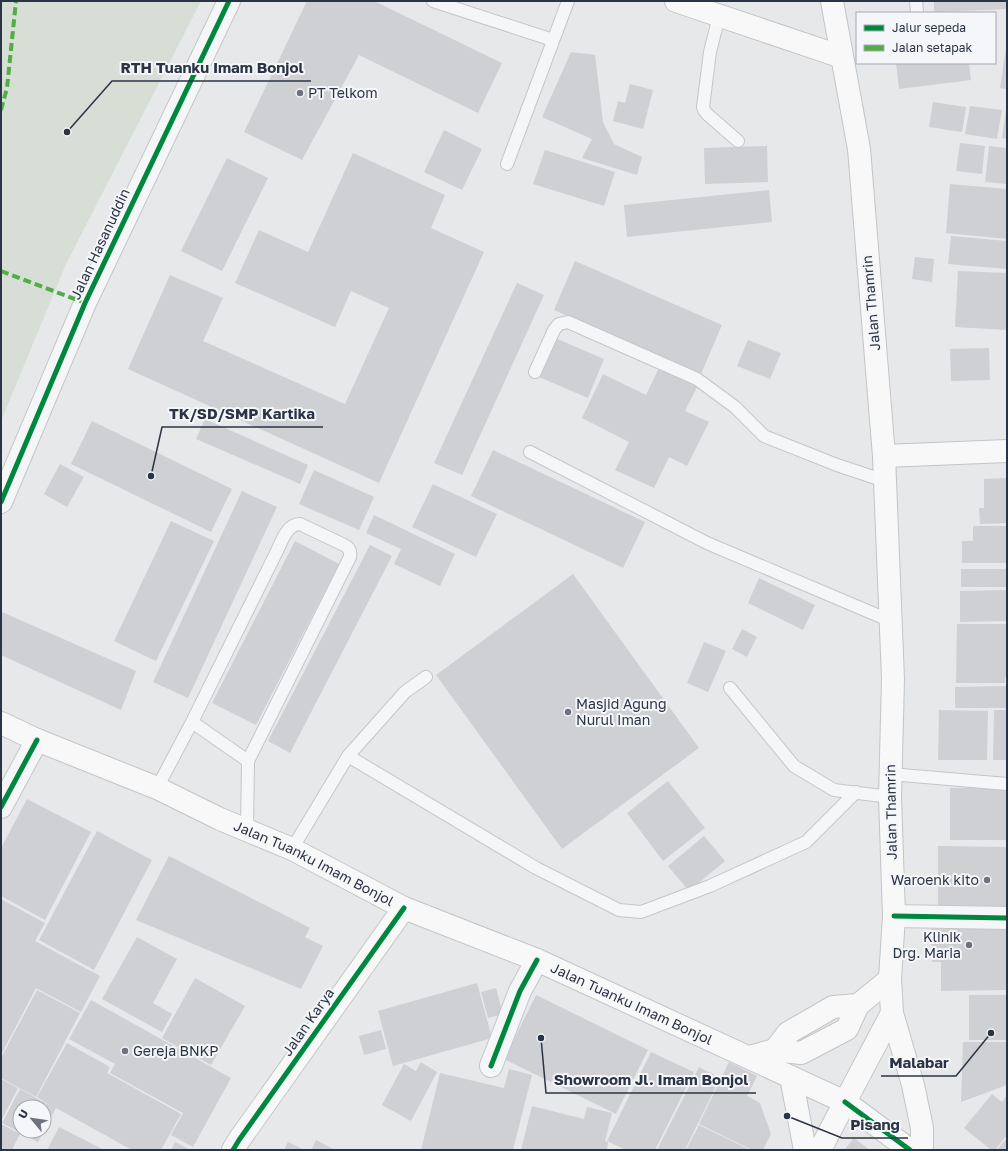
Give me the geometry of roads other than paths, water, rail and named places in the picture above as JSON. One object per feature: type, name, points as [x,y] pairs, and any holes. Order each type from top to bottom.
[{"type":"main road","points":[[676,1],[842,57]]},
{"type":"main road","name":"Jalan Thamrin","points":[[832,1],[859,149],[884,456],[893,679],[890,774],[894,916],[890,979],[892,1013],[913,1085],[922,1128],[922,1150]]},
{"type":"main road","points":[[884,456],[1007,451]]},
{"type":"main road","name":"Jalan Tuanku Imam Bonjol","points":[[1,723],[36,740],[157,788],[220,819],[292,849],[404,908],[537,960],[846,1102],[910,1150]]},
{"type":"main road","name":"Jalan Karya","points":[[233,1150],[404,908]]},
{"type":"main road","points":[[749,1057],[775,1050],[801,1053],[847,1029],[858,1006],[890,979]]},
{"type":"main road","points":[[820,1150],[892,1013]]},
{"type":"main road","points":[[791,1077],[805,1150]]},
{"type":"street","name":"Jalan Hasanuddin","points":[[1,502],[85,303],[229,1]]},
{"type":"street","points":[[1,807],[36,740]]},
{"type":"street","points":[[894,916],[1007,918]]},
{"type":"street","points":[[491,1066],[520,991],[537,960]]},
{"type":"lane","points":[[433,1],[553,40]]},
{"type":"lane","points":[[507,164],[568,1]]},
{"type":"lane","points":[[719,16],[710,52],[703,107],[707,114],[738,141]]},
{"type":"lane","points":[[535,372],[554,330],[559,324],[568,322],[698,379],[735,406],[764,436],[885,482]]},
{"type":"lane","points":[[530,452],[707,543],[891,621]]},
{"type":"lane","points":[[157,788],[192,722],[275,555],[290,528],[296,524],[300,524],[348,547],[351,553],[248,761],[247,830]]},
{"type":"lane","points":[[292,849],[348,756],[405,692],[426,677]]},
{"type":"lane","points":[[730,688],[794,766],[834,790],[890,797]]},
{"type":"lane","points":[[192,722],[248,761]]},
{"type":"lane","points":[[348,756],[536,868],[619,910],[641,912],[710,886],[806,842],[856,792]]},
{"type":"lane","points":[[890,774],[1007,784]]},
{"type":"place","name":"PT Telkom","points":[[300,93]]},
{"type":"place","name":"RTH Tuanku Imam Bonjol","points":[[67,132]]},
{"type":"place","name":"TK/SD/SMP Kartika","points":[[151,476]]},
{"type":"place","name":"Masjid Agung Nurul Iman","points":[[568,712]]},
{"type":"place","name":"Waroenk kito","points":[[987,880]]},
{"type":"place","name":"Klinik Drg. Maria","points":[[969,945]]},
{"type":"place","name":"Malabar","points":[[991,1033]]},
{"type":"place","name":"Showroom Jl. Imam Bonjol","points":[[541,1038]]},
{"type":"place","name":"Gereja BNKP","points":[[125,1051]]},
{"type":"place","name":"Pisang","points":[[787,1116]]}]
